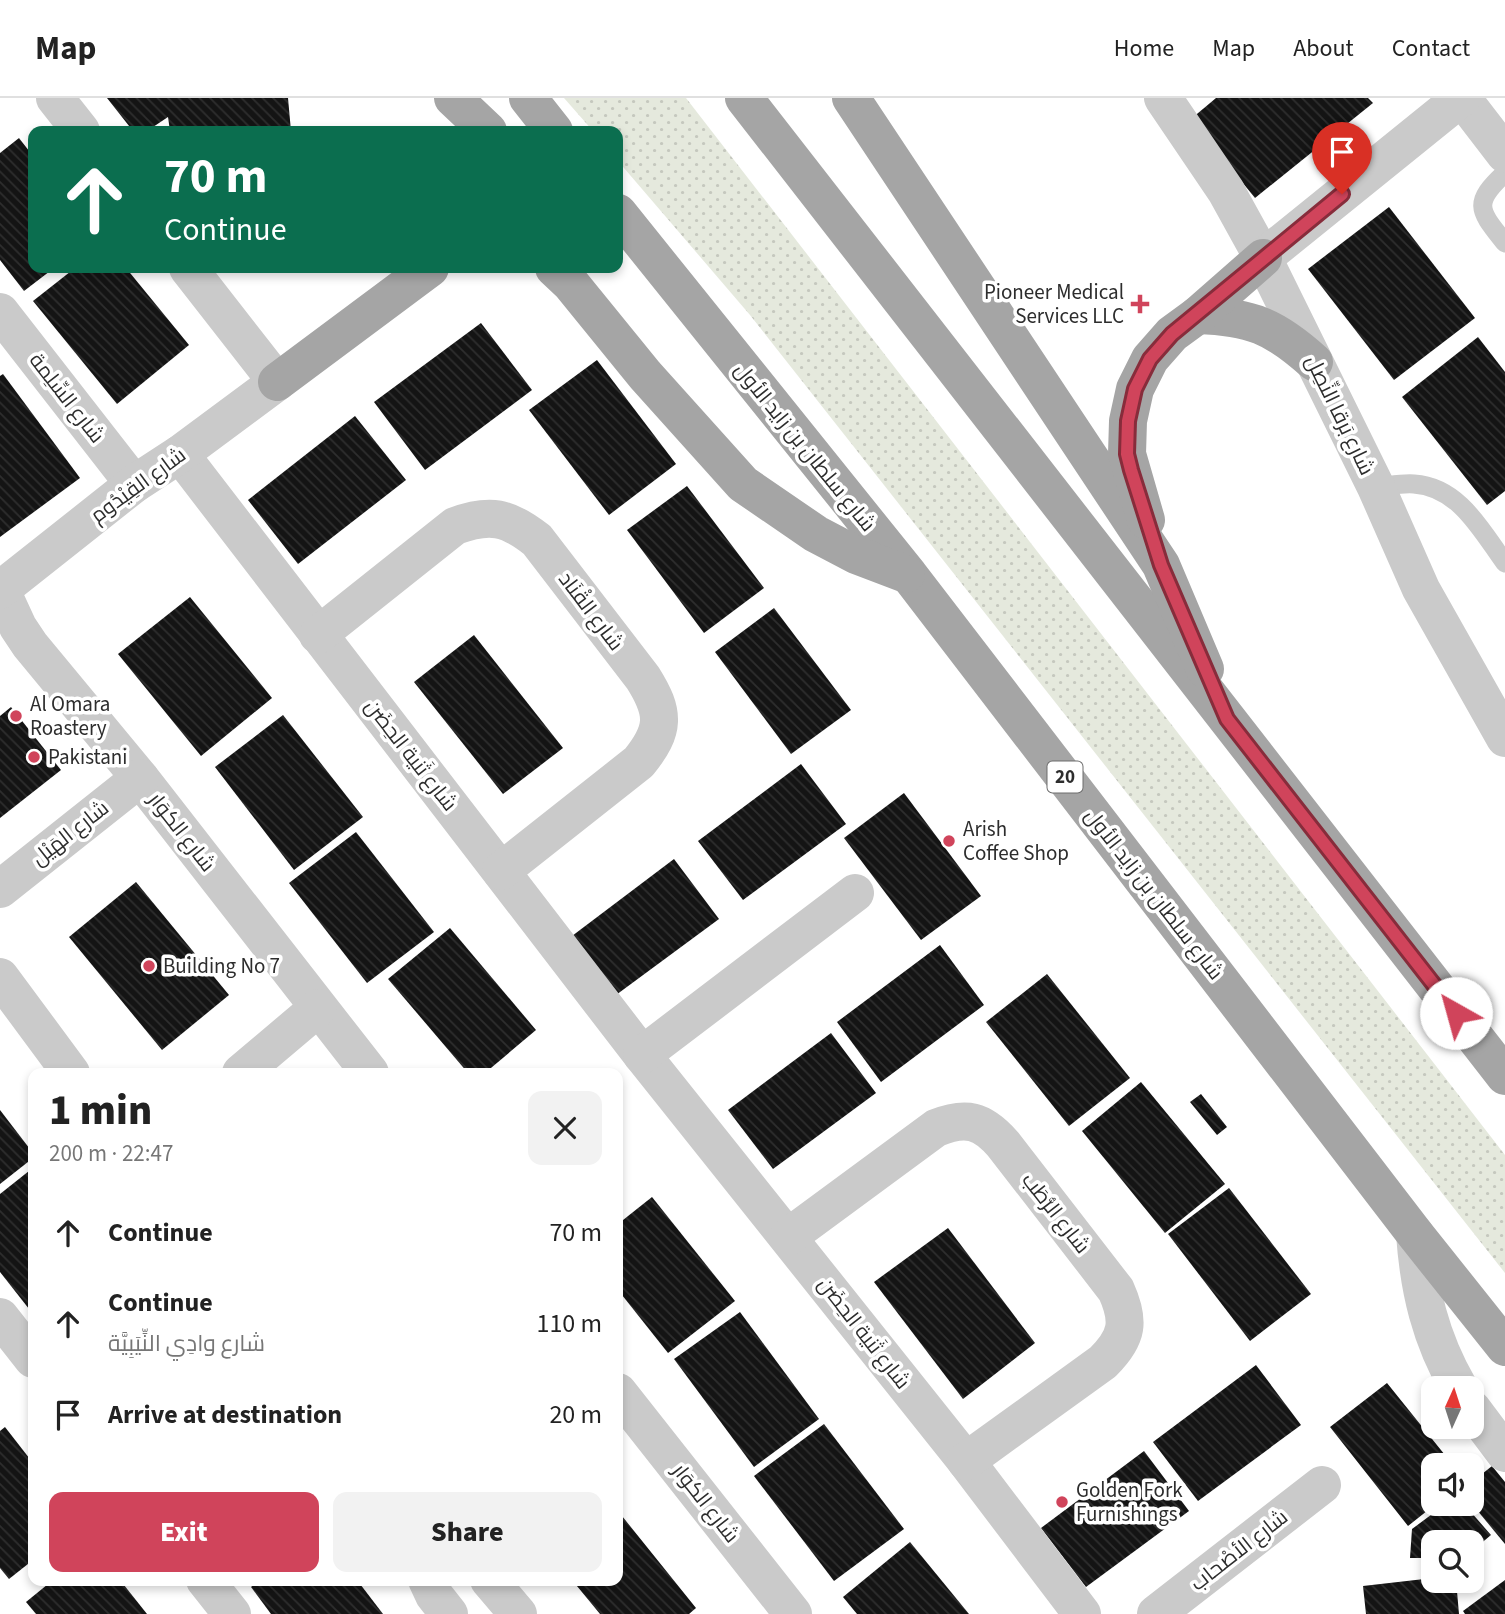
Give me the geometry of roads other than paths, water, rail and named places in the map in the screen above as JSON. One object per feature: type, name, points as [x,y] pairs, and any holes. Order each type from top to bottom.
[{"type":"main road","points":[[453,98],[483,126]]},
{"type":"main road","points":[[528,98],[550,126]]},
{"type":"main road","points":[[744,98],[1505,1076]]},
{"type":"main road","points":[[851,98],[1161,565]]},
{"type":"main road","name":"شارع سلطان بن زايد الأول","points":[[623,224],[908,575],[1505,1347]]},
{"type":"main road","points":[[1227,719],[1161,565],[1127,454],[1128,421],[1135,389],[1150,359],[1172,334],[1263,258]]},
{"type":"main road","points":[[277,382],[423,273]]},
{"type":"main road","points":[[559,273],[697,435],[743,484],[817,534],[856,555],[908,575]]},
{"type":"main road","points":[[1198,315],[1230,316],[1261,325],[1290,340],[1314,362]]},
{"type":"street","points":[[55,98],[77,126]]},
{"type":"street","name":"شارع بَرقا النِّصِل","points":[[1163,98],[1226,191],[1263,258],[1376,487],[1421,589],[1502,724]]},
{"type":"street","points":[[1263,258],[1449,102],[1505,154]]},
{"type":"street","points":[[192,273],[277,382]]},
{"type":"street","name":"شارع السِّلِمة","points":[[0,312],[134,484]]},
{"type":"street","name":"شارع القِيْدُوم","points":[[0,589],[134,484],[180,454],[277,382]]},
{"type":"street","name":"شارع ثَنية الحِضَن","points":[[180,454],[642,1055],[965,1461],[1082,1614]]},
{"type":"street","name":"شارع القْنَاد","points":[[318,635],[455,526],[476,519],[499,519],[519,526],[537,540],[643,678],[656,698],[660,721],[654,744],[639,762],[501,871]]},
{"type":"street","name":"شارع الكوَار","points":[[0,589],[30,645],[140,778],[366,1068]]},
{"type":"street","name":"شارع الهَيْل","points":[[0,889],[140,778]]},
{"type":"street","points":[[642,1055],[855,892]]},
{"type":"street","points":[[0,977],[67,1068]]},
{"type":"street","points":[[248,1068],[318,1008]]},
{"type":"street","name":"شارع الرُّطَب","points":[[788,1237],[936,1128],[953,1121],[973,1121],[990,1130],[1003,1144],[1116,1290],[1124,1308],[1125,1328],[1118,1347],[1104,1362],[965,1461]]},
{"type":"street","points":[[1415,1234],[1419,1279],[1427,1312],[1438,1345],[1453,1376]]},
{"type":"street","points":[[0,1317],[28,1353]]},
{"type":"street","name":"شارع الكوَار","points":[[623,1398],[793,1614]]},
{"type":"street","points":[[1484,1425],[1505,1452]]},
{"type":"street","name":"شارع الأصْحاب","points":[[1156,1614],[1322,1485]]},
{"type":"street","points":[[210,1586],[232,1614]]},
{"type":"street","points":[[430,1586],[449,1614]]},
{"type":"street","points":[[494,1586],[518,1614]]},
{"type":"lane","points":[[1505,173],[1488,190],[1482,203],[1486,220],[1505,243]]},
{"type":"lane","points":[[1376,487],[1412,483],[1444,492],[1465,509],[1505,563]]},
{"type":"place","name":"Pioneer Medical Services LLC","points":[[1140,304]]},
{"type":"place","name":"Al Omara Roastery","points":[[16,716]]},
{"type":"place","name":"Pakistani","points":[[34,757]]},
{"type":"place","name":"Arish Coffee Shop","points":[[949,841]]},
{"type":"place","name":"Building No 7","points":[[149,966]]},
{"type":"place","name":"Golden Fork Furnishings","points":[[1062,1502]]}]
